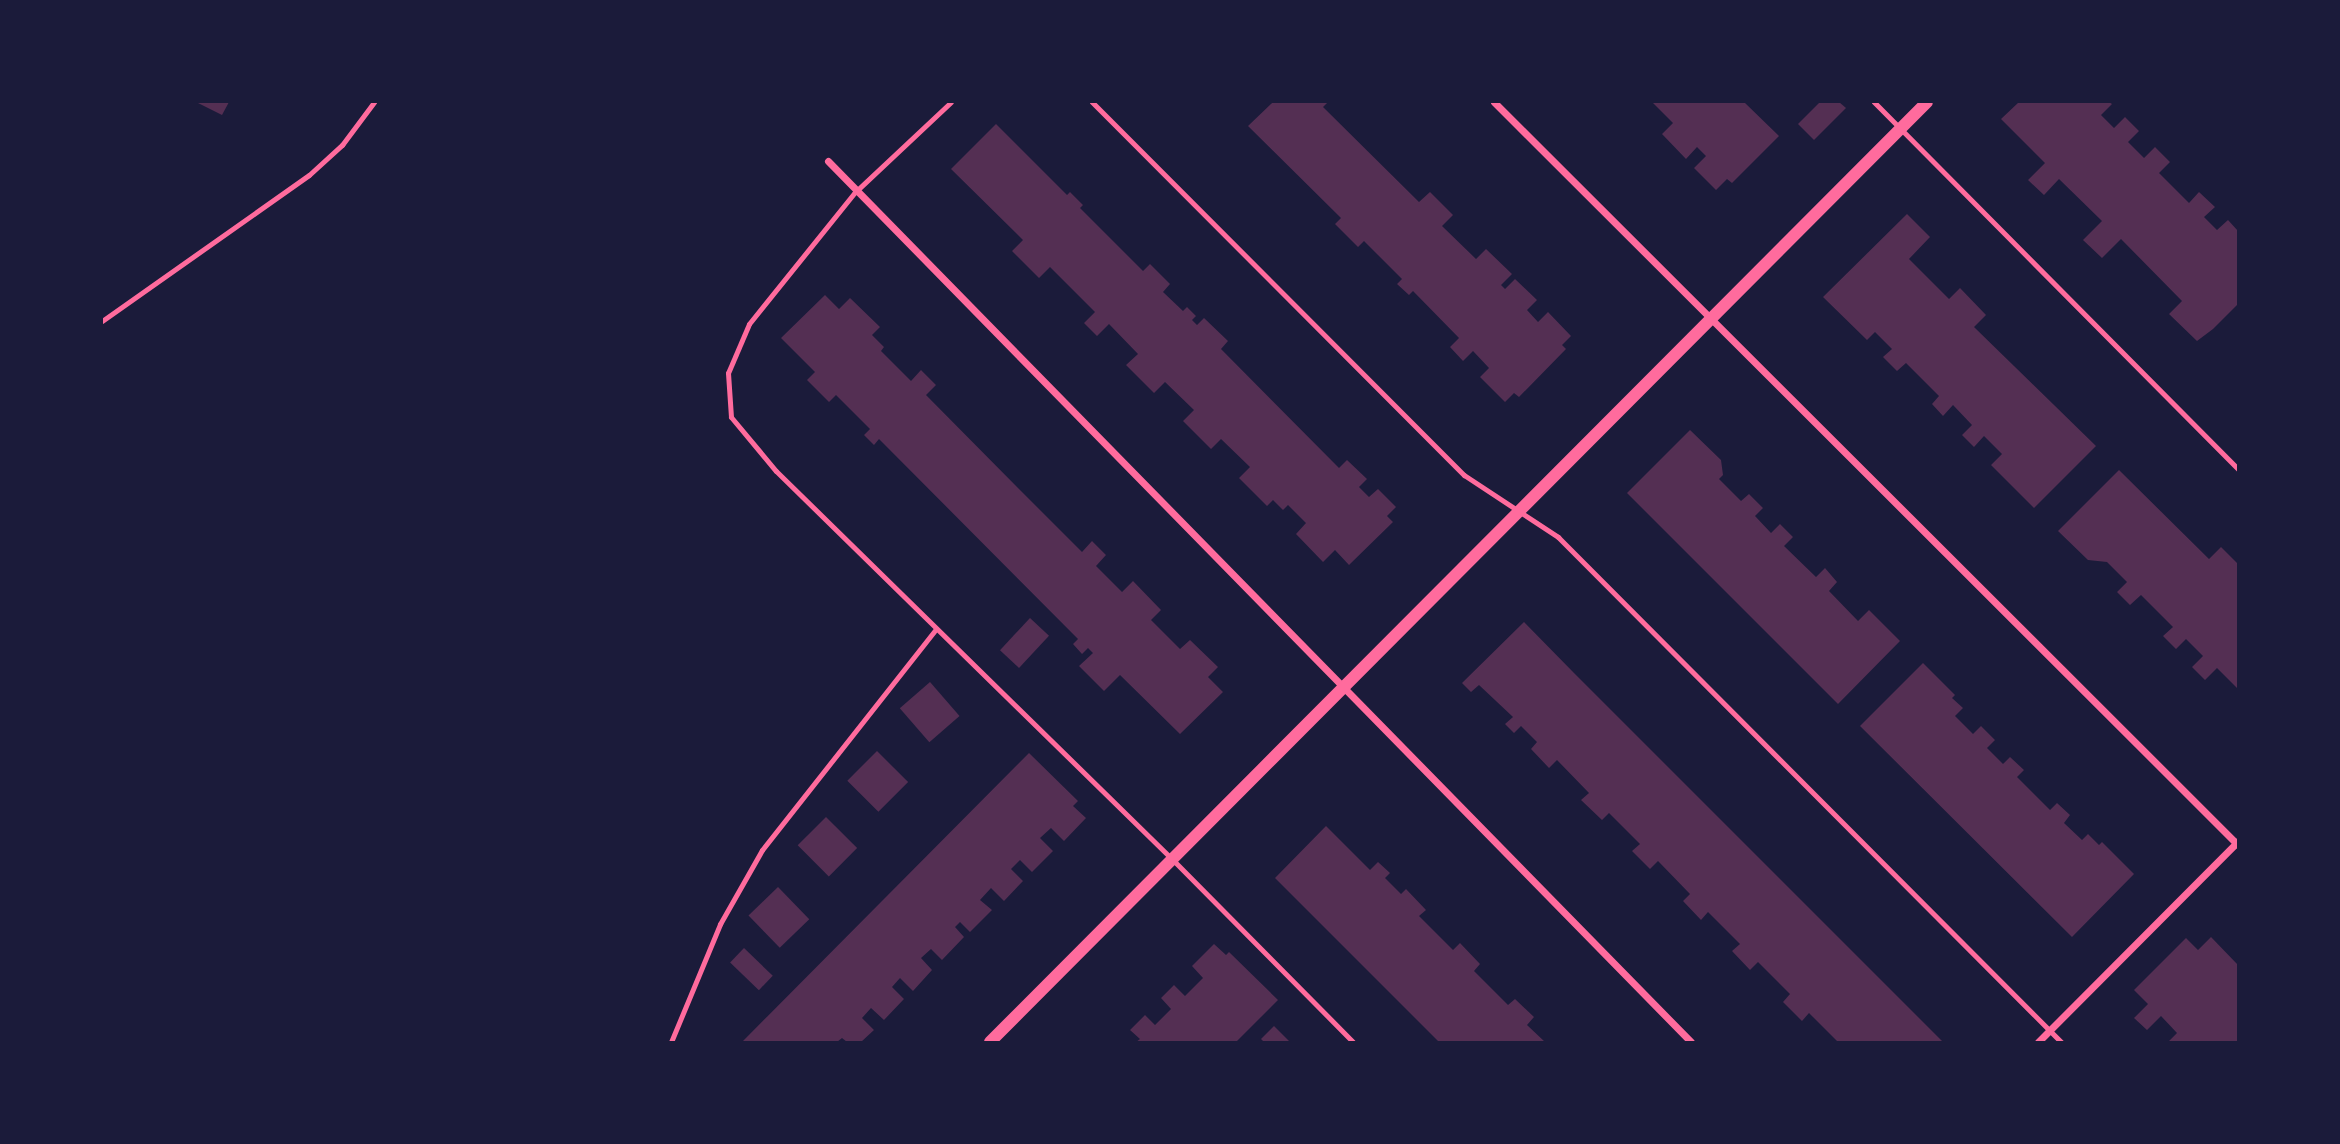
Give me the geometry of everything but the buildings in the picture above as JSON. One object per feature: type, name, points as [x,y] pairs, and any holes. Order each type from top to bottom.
[{"type":"street","points":[[1494,102],[2238,843],[2038,1042]]},
{"type":"street","points":[[990,1042],[1927,102]]},
{"type":"street","points":[[828,161],[1686,1041]]},
{"type":"lane","points":[[102,321],[309,175],[342,145],[374,102]]},
{"type":"lane","points":[[951,102],[856,192],[749,324],[728,373],[731,417],[775,471],[1172,859],[1351,1042]]},
{"type":"lane","points":[[1092,102],[1464,475],[1558,537],[2062,1042]]},
{"type":"lane","points":[[1874,102],[2238,469]]},
{"type":"lane","points":[[671,1042],[720,924],[762,850],[936,629]]}]
